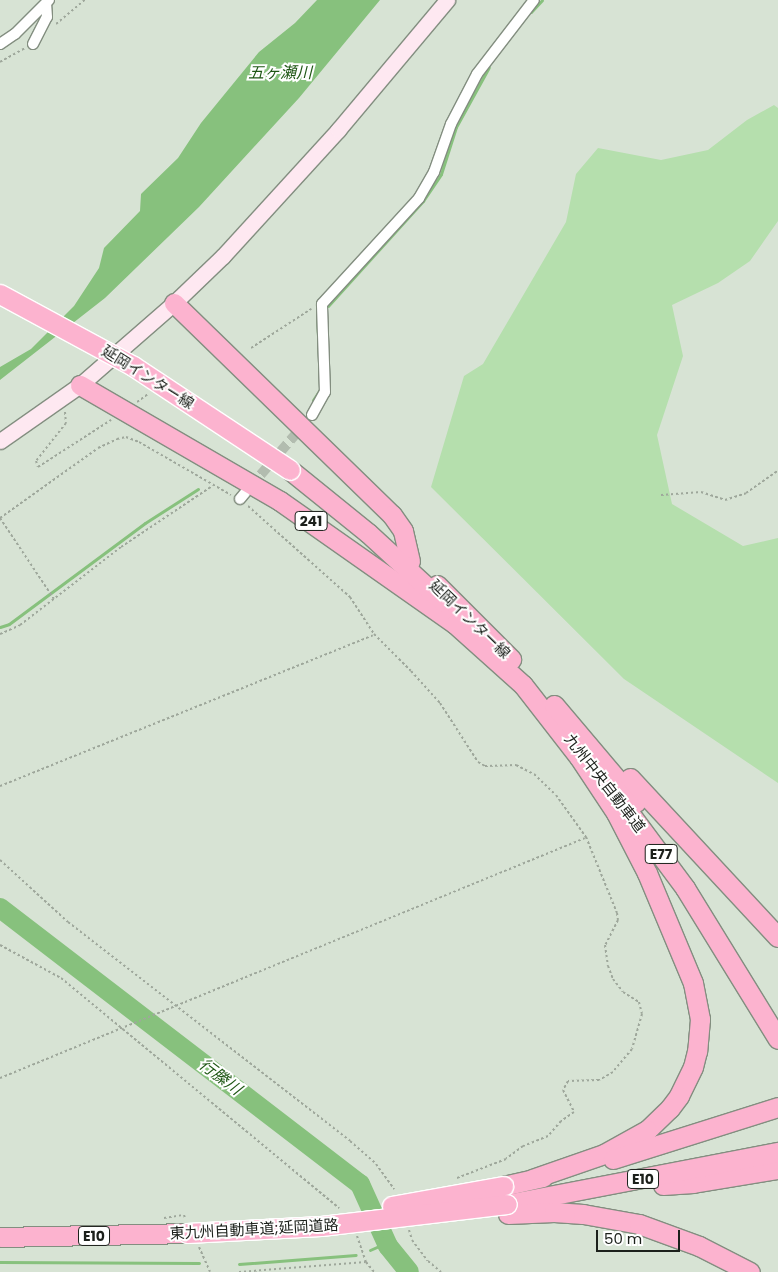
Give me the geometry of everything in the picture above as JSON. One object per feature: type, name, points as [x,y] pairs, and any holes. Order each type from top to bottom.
[{"type":"highway","name":"延岡インター線","points":[[0,294],[132,366],[290,470],[339,505],[410,561],[482,628],[526,682]]},
{"type":"highway","points":[[174,303],[392,515],[403,532],[410,561]]},
{"type":"highway","name":"241","points":[[80,385],[233,472],[326,531],[431,605],[526,682]]},
{"type":"highway","name":"延岡インター線","points":[[290,470],[406,566],[526,682]]},
{"type":"highway","points":[[526,682],[612,758],[778,937]]},
{"type":"highway","points":[[506,1202],[532,1179],[587,1161],[620,1147],[648,1130],[660,1119],[679,1096],[693,1067],[697,1051],[700,1019],[698,1003],[684,959],[631,842],[598,785],[526,682]]},
{"type":"highway","name":"九州中央自動車道","points":[[526,682],[633,816],[685,888],[778,1039]]},
{"type":"highway","name":"九州中央自動車道","points":[[526,682],[615,775],[667,845],[728,934],[778,1015]]},
{"type":"highway","points":[[734,965],[778,1050]]},
{"type":"highway","points":[[532,1179],[633,1154],[778,1107]]},
{"type":"highway","name":"東九州自動車道;延岡道路","points":[[506,1202],[778,1152]]},
{"type":"highway","name":"東九州自動車道;延岡道路","points":[[0,1236],[187,1233],[321,1226],[655,1185],[778,1162]]},
{"type":"highway","points":[[655,1185],[693,1183],[778,1169]]},
{"type":"highway","points":[[187,1233],[421,1202],[506,1202],[639,1224],[699,1246],[750,1272]]},
{"type":"street","points":[[0,442],[80,385],[174,303],[267,210],[446,0]]},
{"type":"street","points":[[312,415],[325,392],[322,304],[419,198],[434,172],[451,124],[477,74],[534,0]]},
{"type":"street","points":[[0,44],[15,34],[47,2]]},
{"type":"street","points":[[33,44],[47,17],[47,2]]},
{"type":"path","points":[[251,348],[313,307],[322,304]]},
{"type":"path","points":[[133,405],[149,394],[149,389]]},
{"type":"path","points":[[64,396],[66,423],[36,461],[38,467],[116,416]]},
{"type":"path","points":[[54,599],[0,518],[98,448],[126,437],[139,442],[212,486],[243,496],[350,597],[374,634],[411,670],[440,703],[478,762],[485,766],[516,765],[534,774],[556,795],[586,837],[617,913],[618,920],[606,945],[608,966],[613,979],[623,992],[639,1002],[642,1014],[632,1049],[613,1072],[599,1080],[568,1081],[563,1090],[574,1112],[548,1136],[523,1146],[506,1159],[451,1180]]},
{"type":"path","points":[[661,495],[675,492],[701,492],[725,500],[746,493],[778,471]]},
{"type":"path","points":[[0,634],[20,625],[121,547],[212,486]]},
{"type":"path","points":[[0,786],[374,634]]},
{"type":"path","points":[[0,1078],[586,837]]},
{"type":"path","points":[[0,860],[68,922],[350,1141],[376,1164],[397,1194]]},
{"type":"path","points":[[0,946],[61,978],[343,1211]]},
{"type":"path","points":[[407,1225],[412,1240],[428,1261],[441,1272]]},
{"type":"path","points":[[357,1235],[366,1262],[374,1272]]},
{"type":"path","points":[[239,1272],[366,1262]]},
{"type":"shaded area","points":[[774,105],[778,108],[778,221],[750,261],[718,283],[672,305],[683,356],[657,435],[672,504],[743,546],[778,538],[778,783],[624,679],[431,487],[464,376],[483,364],[566,222],[576,174],[598,148],[661,160],[708,150],[747,120]]},
{"type":"water","name":"五ヶ瀬川","points":[[317,0],[380,0],[299,98],[199,207],[105,298],[0,380],[0,367],[31,349],[74,306],[99,268],[104,248],[140,211],[141,194],[178,158],[201,123],[259,52],[295,23]]},
{"type":"waterway","points":[[531,12],[542,0]]},
{"type":"waterway","points":[[328,306],[423,201],[441,174],[456,127],[489,67]]},
{"type":"waterway","points":[[317,315],[320,379]]},
{"type":"waterway","points":[[313,400],[321,388]]},
{"type":"waterway","points":[[0,627],[9,624],[145,523],[198,489]]},
{"type":"waterway","name":"行縢川","points":[[0,908],[360,1184],[388,1246],[409,1272]]},
{"type":"waterway","points":[[370,1250],[386,1243]]},
{"type":"waterway","points":[[239,1264],[356,1255]]},
{"type":"waterway","points":[[0,1262],[199,1263]]},
{"type":"tunnel","points":[[251,486],[312,415]]}]
